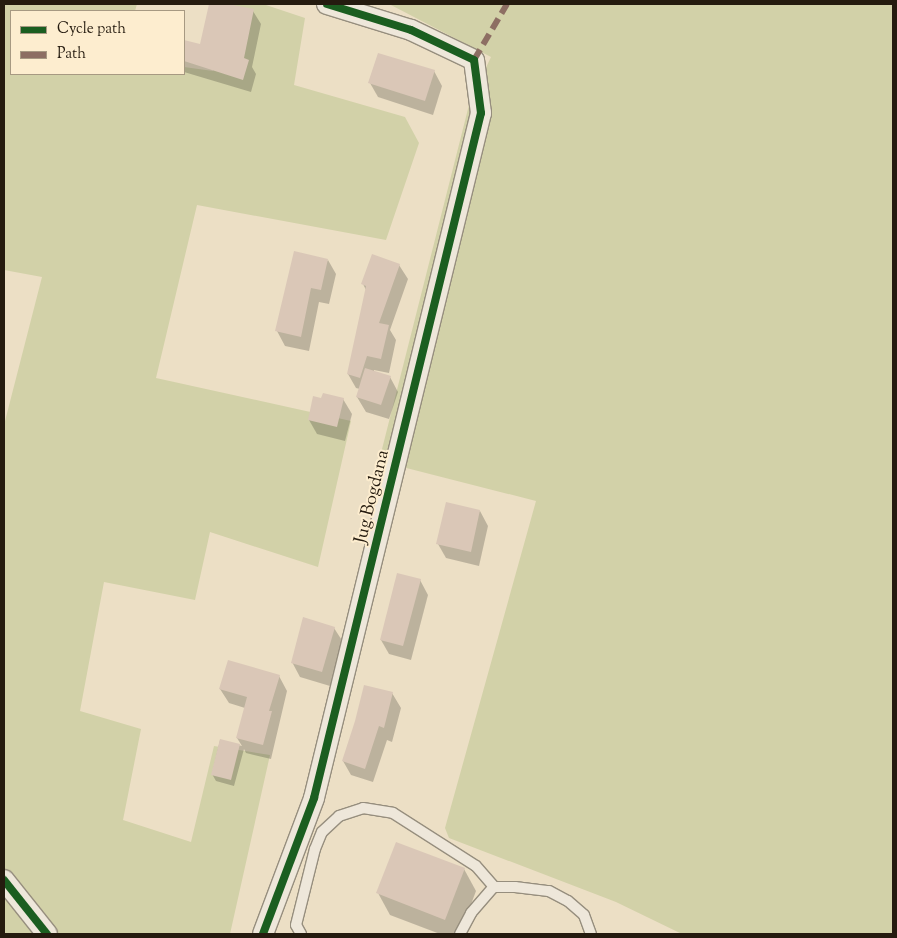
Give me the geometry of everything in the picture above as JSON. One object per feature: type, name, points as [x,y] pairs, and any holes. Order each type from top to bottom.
[{"type":"street","name":"Jug Bogdana","points":[[263,934],[314,798],[447,259],[481,113],[474,60],[411,30],[326,4]]},
{"type":"street","points":[[4,880],[46,934]]},
{"type":"lane","points":[[301,934],[296,925],[314,849],[322,832],[339,816],[363,808],[393,813],[476,866],[494,887]]},
{"type":"lane","points":[[460,934],[471,913],[494,887],[515,887],[549,891],[568,902],[584,915],[591,934]]},
{"type":"green space","points":[[4,4],[137,4],[135,10],[10,10],[10,75],[185,75],[185,67],[213,71],[224,4],[263,4],[305,18],[294,85],[405,117],[419,143],[386,240],[197,205],[156,378],[351,421],[318,567],[210,532],[195,600],[104,582],[80,711],[141,729],[123,820],[191,842],[214,746],[270,755],[230,934],[4,934],[4,425],[42,277],[4,270]]},
{"type":"green space","points":[[389,4],[893,4],[893,934],[682,934],[616,902],[449,838],[445,828],[536,501],[379,461],[470,101],[491,57]]},
{"type":"building","points":[[209,4],[228,4],[254,9],[244,58],[249,60],[243,80],[185,61],[185,40],[200,44]]},
{"type":"building","points":[[378,53],[435,70],[425,101],[368,83]]},
{"type":"building","points":[[294,251],[328,259],[321,290],[311,288],[301,337],[275,331]]},
{"type":"building","points":[[372,254],[400,264],[379,323],[389,325],[381,359],[367,356],[360,378],[347,374],[366,286],[361,284]]},
{"type":"building","points":[[365,368],[391,376],[381,405],[356,397]]},
{"type":"building","points":[[323,393],[344,398],[337,427],[308,420],[313,396],[321,398]]},
{"type":"building","points":[[446,502],[480,510],[471,552],[436,544]]},
{"type":"building","points":[[397,573],[421,579],[403,646],[380,640]]},
{"type":"building","points":[[303,617],[335,627],[322,672],[291,663]]},
{"type":"building","points":[[228,660],[280,675],[269,711],[272,711],[263,745],[236,738],[247,697],[219,689]]},
{"type":"building","points":[[364,685],[393,692],[384,728],[379,726],[365,769],[342,761]]},
{"type":"building","points":[[220,739],[240,744],[231,780],[211,775]]},
{"type":"building","points":[[396,842],[465,868],[445,920],[376,893]]},
{"type":"marked path","points":[[474,60],[507,4]]},
{"type":"cycle path","points":[[263,934],[314,798],[481,113],[474,60],[411,30],[327,4]]},
{"type":"cycle path","points":[[4,880],[47,934]]}]
